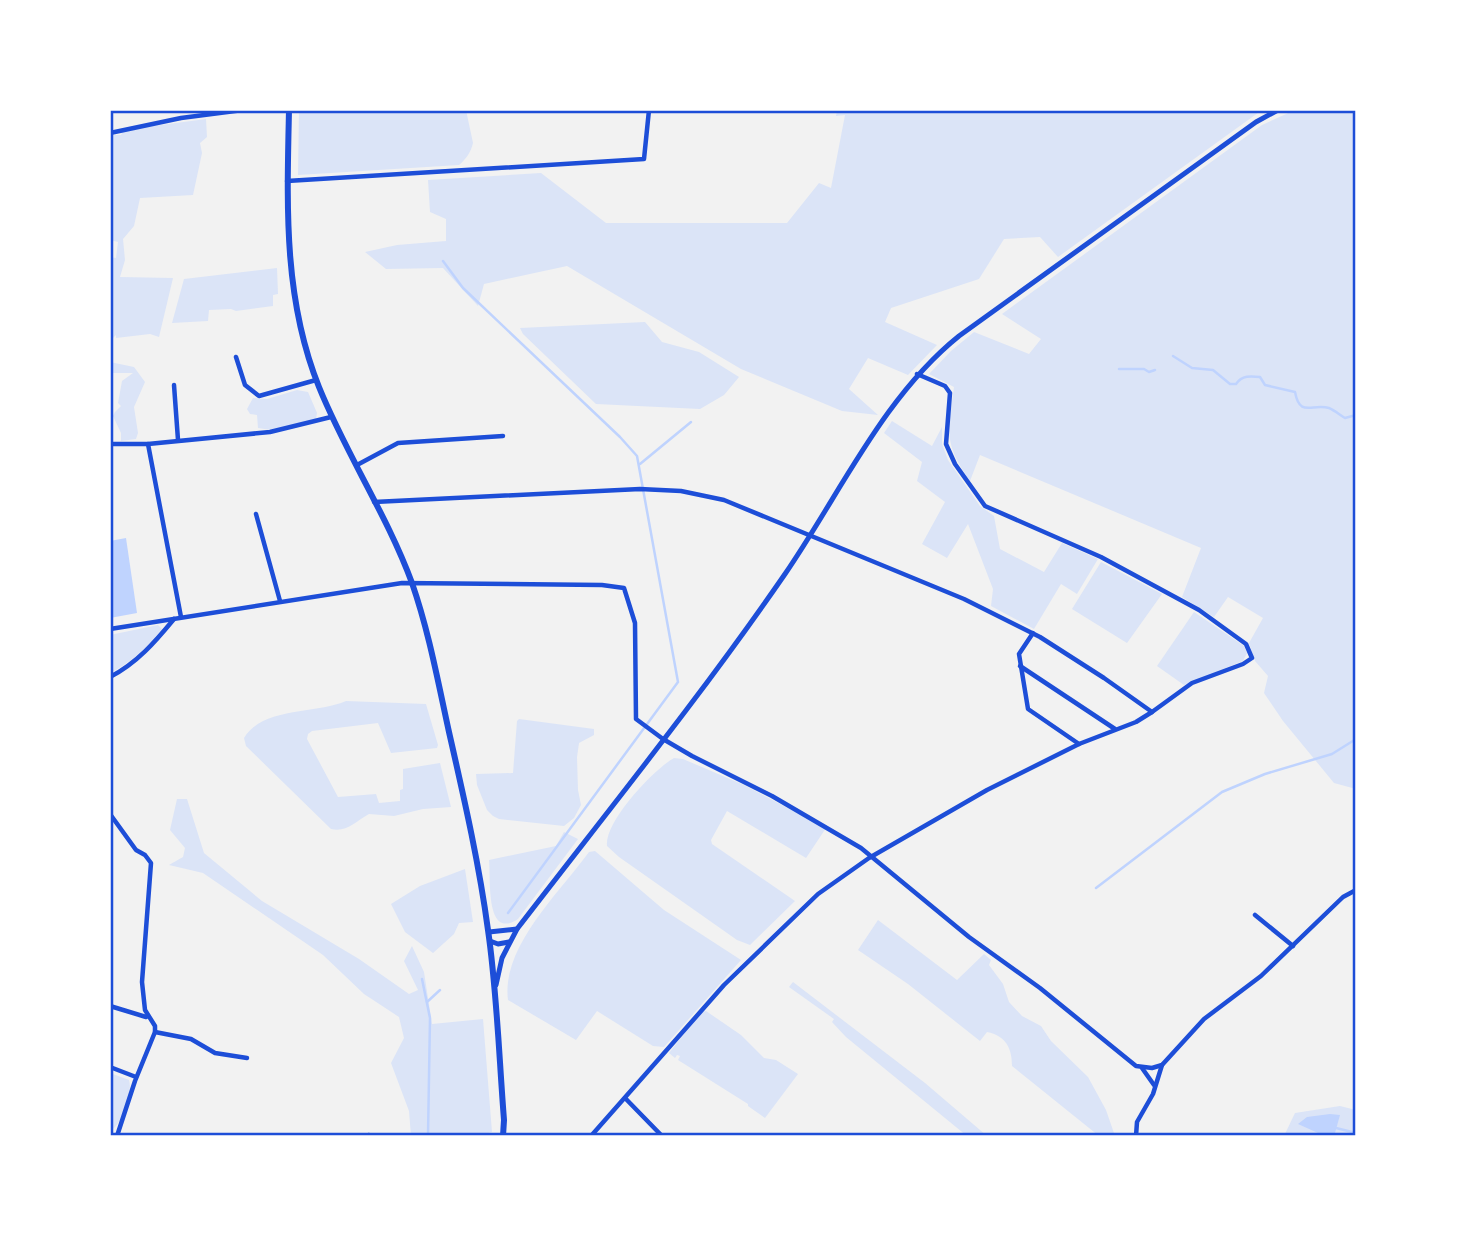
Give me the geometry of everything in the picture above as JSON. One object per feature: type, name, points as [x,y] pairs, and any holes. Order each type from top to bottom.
[{"type":"main road","points":[[289,110],[288,234],[292,284],[302,336],[331,417],[411,583],[435,667],[469,820],[489,932],[503,1136]]},
{"type":"street","points":[[110,132],[181,118],[243,110]]},
{"type":"street","points":[[288,181],[463,168],[644,159],[649,110]]},
{"type":"street","points":[[494,991],[502,957],[517,929],[745,631],[880,425],[917,374],[959,336],[1255,122],[1278,110]]},
{"type":"street","points":[[236,357],[245,385],[259,396],[316,380]]},
{"type":"street","points":[[592,1136],[723,985],[818,894],[873,856],[987,790],[1079,744],[1136,722],[1192,683],[1252,658],[1246,644],[1199,610],[1101,557],[985,506],[955,464],[946,444],[950,393],[944,386],[917,374]]},
{"type":"street","points":[[174,385],[178,440]]},
{"type":"street","points":[[110,444],[148,444],[270,432],[331,417]]},
{"type":"street","points":[[356,465],[398,443],[503,436]]},
{"type":"street","points":[[148,444],[177,617]]},
{"type":"street","points":[[374,502],[640,489],[681,491],[724,500],[964,599],[1033,633],[1152,712]]},
{"type":"street","points":[[256,514],[280,601]]},
{"type":"street","points":[[110,629],[411,583],[602,585],[624,589],[635,623],[636,719],[663,739],[819,821],[873,856],[969,937],[1020,973],[1130,1062],[1142,1068],[1155,1085]]},
{"type":"street","points":[[110,677],[152,646],[177,617]]},
{"type":"street","points":[[1033,633],[1019,654],[1028,709],[1079,744]]},
{"type":"street","points":[[1019,665],[1116,729]]},
{"type":"street","points":[[110,814],[135,850],[145,855],[151,863],[142,982],[147,1017]]},
{"type":"street","points":[[1136,1136],[1140,1116],[1149,1101],[1162,1065],[1204,1020],[1261,976],[1348,892],[1356,890]]},
{"type":"street","points":[[1255,915],[1293,946]]},
{"type":"street","points":[[489,932],[517,929]]},
{"type":"street","points":[[490,941],[498,944],[509,942]]},
{"type":"street","points":[[110,1006],[147,1017],[155,1032],[136,1077],[117,1136]]},
{"type":"street","points":[[155,1032],[191,1040],[215,1052],[247,1058]]},
{"type":"street","points":[[1142,1068],[1162,1065]]},
{"type":"street","points":[[110,1067],[136,1077]]},
{"type":"street","points":[[625,1098],[662,1136]]},
{"type":"shaded area","points":[[299,110],[466,110],[473,143],[468,155],[459,165],[298,175]]},
{"type":"shaded area","points":[[837,110],[1262,110],[1058,257],[1040,237],[1004,239],[979,279],[891,308],[885,322],[937,345],[908,375],[868,358],[849,389],[878,415],[842,411],[741,369],[567,266],[484,284],[478,306],[443,268],[386,269],[365,252],[397,245],[446,241],[446,219],[430,212],[428,180],[541,173],[606,223],[787,223],[819,183],[831,188],[845,115],[836,116]]},
{"type":"shaded area","points":[[1295,110],[1356,110],[1356,789],[1334,783],[1283,721],[1264,693],[1268,676],[1255,661],[1249,643],[1263,618],[1228,597],[1214,617],[1182,597],[1201,548],[980,455],[970,481],[951,446],[949,426],[954,387],[929,374],[974,332],[1029,354],[1041,339],[1002,314],[1262,125]]},
{"type":"shaded area","points":[[206,119],[207,137],[200,143],[202,153],[193,195],[140,198],[134,226],[123,239],[125,260],[120,277],[173,278],[159,337],[150,334],[116,338],[116,335],[110,347],[110,257],[116,258],[118,242],[110,240],[110,135],[121,135],[123,130]]},
{"type":"shaded area","points":[[277,268],[278,294],[273,295],[273,306],[236,311],[209,310],[208,321],[172,323],[184,279]]},
{"type":"shaded area","points":[[645,322],[662,342],[699,352],[739,377],[724,395],[700,409],[596,404],[523,334],[520,328]]},
{"type":"shaded area","points":[[110,362],[134,367],[145,382],[134,407],[138,433],[136,439],[121,441],[121,433],[113,416],[121,406],[118,403],[122,381],[133,373],[110,373]]},
{"type":"shaded area","points":[[297,390],[308,392],[317,413],[316,419],[271,430],[258,428],[257,415],[250,414],[247,409],[253,398],[267,399]]},
{"type":"shaded area","points":[[892,421],[932,446],[942,427],[942,444],[948,460],[980,506],[994,516],[1000,549],[1044,572],[1062,543],[1098,559],[1077,594],[1061,584],[1034,629],[991,606],[993,589],[968,524],[947,558],[922,544],[945,502],[917,481],[922,462],[884,433]]},
{"type":"shaded area","points":[[1101,562],[1162,594],[1127,643],[1072,609]]},
{"type":"shaded area","points":[[1194,612],[1244,646],[1247,653],[1243,661],[1184,685],[1157,666]]},
{"type":"shaded area","points":[[158,625],[162,629],[145,648],[110,673],[110,635]]},
{"type":"shaded area","points":[[346,701],[426,704],[438,745],[437,748],[391,753],[378,723],[312,731],[307,739],[338,797],[376,794],[379,803],[400,801],[403,769],[440,763],[451,807],[423,809],[394,816],[369,814],[346,828],[331,829],[246,746],[244,738],[252,728],[263,721]]},
{"type":"shaded area","points":[[519,719],[594,729],[594,735],[579,743],[578,790],[581,805],[574,818],[564,826],[499,819],[487,810],[477,785],[476,774],[513,773]]},
{"type":"shaded area","points":[[674,758],[683,759],[744,785],[826,828],[806,858],[727,811],[711,840],[712,844],[795,901],[750,945],[737,940],[607,846],[613,824],[632,797]]},
{"type":"shaded area","points":[[177,799],[187,799],[204,853],[262,901],[359,959],[409,994],[418,990],[404,961],[412,946],[424,972],[432,1024],[483,1019],[492,1132],[477,1136],[411,1136],[409,1111],[391,1063],[404,1038],[399,1017],[364,994],[323,955],[203,873],[169,865],[183,857],[185,848],[170,830]]},
{"type":"shaded area","points":[[564,832],[578,839],[518,919],[507,924],[500,922],[492,904],[489,860],[556,846]]},
{"type":"shaded area","points":[[595,851],[664,910],[741,960],[664,1047],[653,1046],[597,1011],[576,1040],[508,1000],[508,980],[523,940],[589,852]]},
{"type":"shaded area","points":[[465,869],[473,922],[459,923],[454,934],[433,953],[405,932],[391,904],[420,886]]},
{"type":"shaded area","points":[[878,920],[957,980],[984,954],[991,960],[989,965],[1003,984],[1009,1002],[1022,1016],[1041,1026],[1051,1041],[1088,1077],[1106,1110],[1115,1136],[1099,1136],[1012,1066],[1009,1048],[999,1036],[987,1032],[980,1041],[908,984],[858,950]]},
{"type":"shaded area","points":[[793,982],[925,1083],[987,1136],[967,1136],[846,1037],[832,1022],[834,1019],[789,987]]},
{"type":"shaded area","points":[[706,1011],[741,1035],[764,1058],[776,1060],[798,1074],[765,1118],[748,1104],[678,1060],[680,1056],[675,1058],[669,1053],[701,1012]]},
{"type":"shaded area","points":[[110,1073],[129,1080],[130,1086],[122,1116],[110,1131]]},
{"type":"shaded area","points":[[1340,1106],[1356,1110],[1356,1136],[1284,1136],[1295,1113]]},
{"type":"water","points":[[126,538],[137,613],[110,618],[110,541]]},
{"type":"water","points":[[1340,1115],[1335,1133],[1318,1133],[1298,1124],[1307,1117]]},
{"type":"waterway","points":[[443,261],[463,288],[637,456],[678,682],[508,913]]},
{"type":"waterway","points":[[1173,356],[1192,368],[1213,370],[1230,384],[1236,384],[1247,377],[1260,377],[1265,385],[1295,392],[1303,407],[1329,408],[1345,418],[1356,415]]},
{"type":"waterway","points":[[1119,369],[1144,369],[1149,372],[1155,370]]},
{"type":"waterway","points":[[640,464],[691,422]]},
{"type":"waterway","points":[[1096,888],[1222,792],[1265,774],[1332,754],[1356,739]]},
{"type":"waterway","points":[[422,979],[430,1018],[428,1136]]},
{"type":"waterway","points":[[427,1002],[440,990]]},
{"type":"waterway","points":[[1336,1128],[1356,1133]]}]
